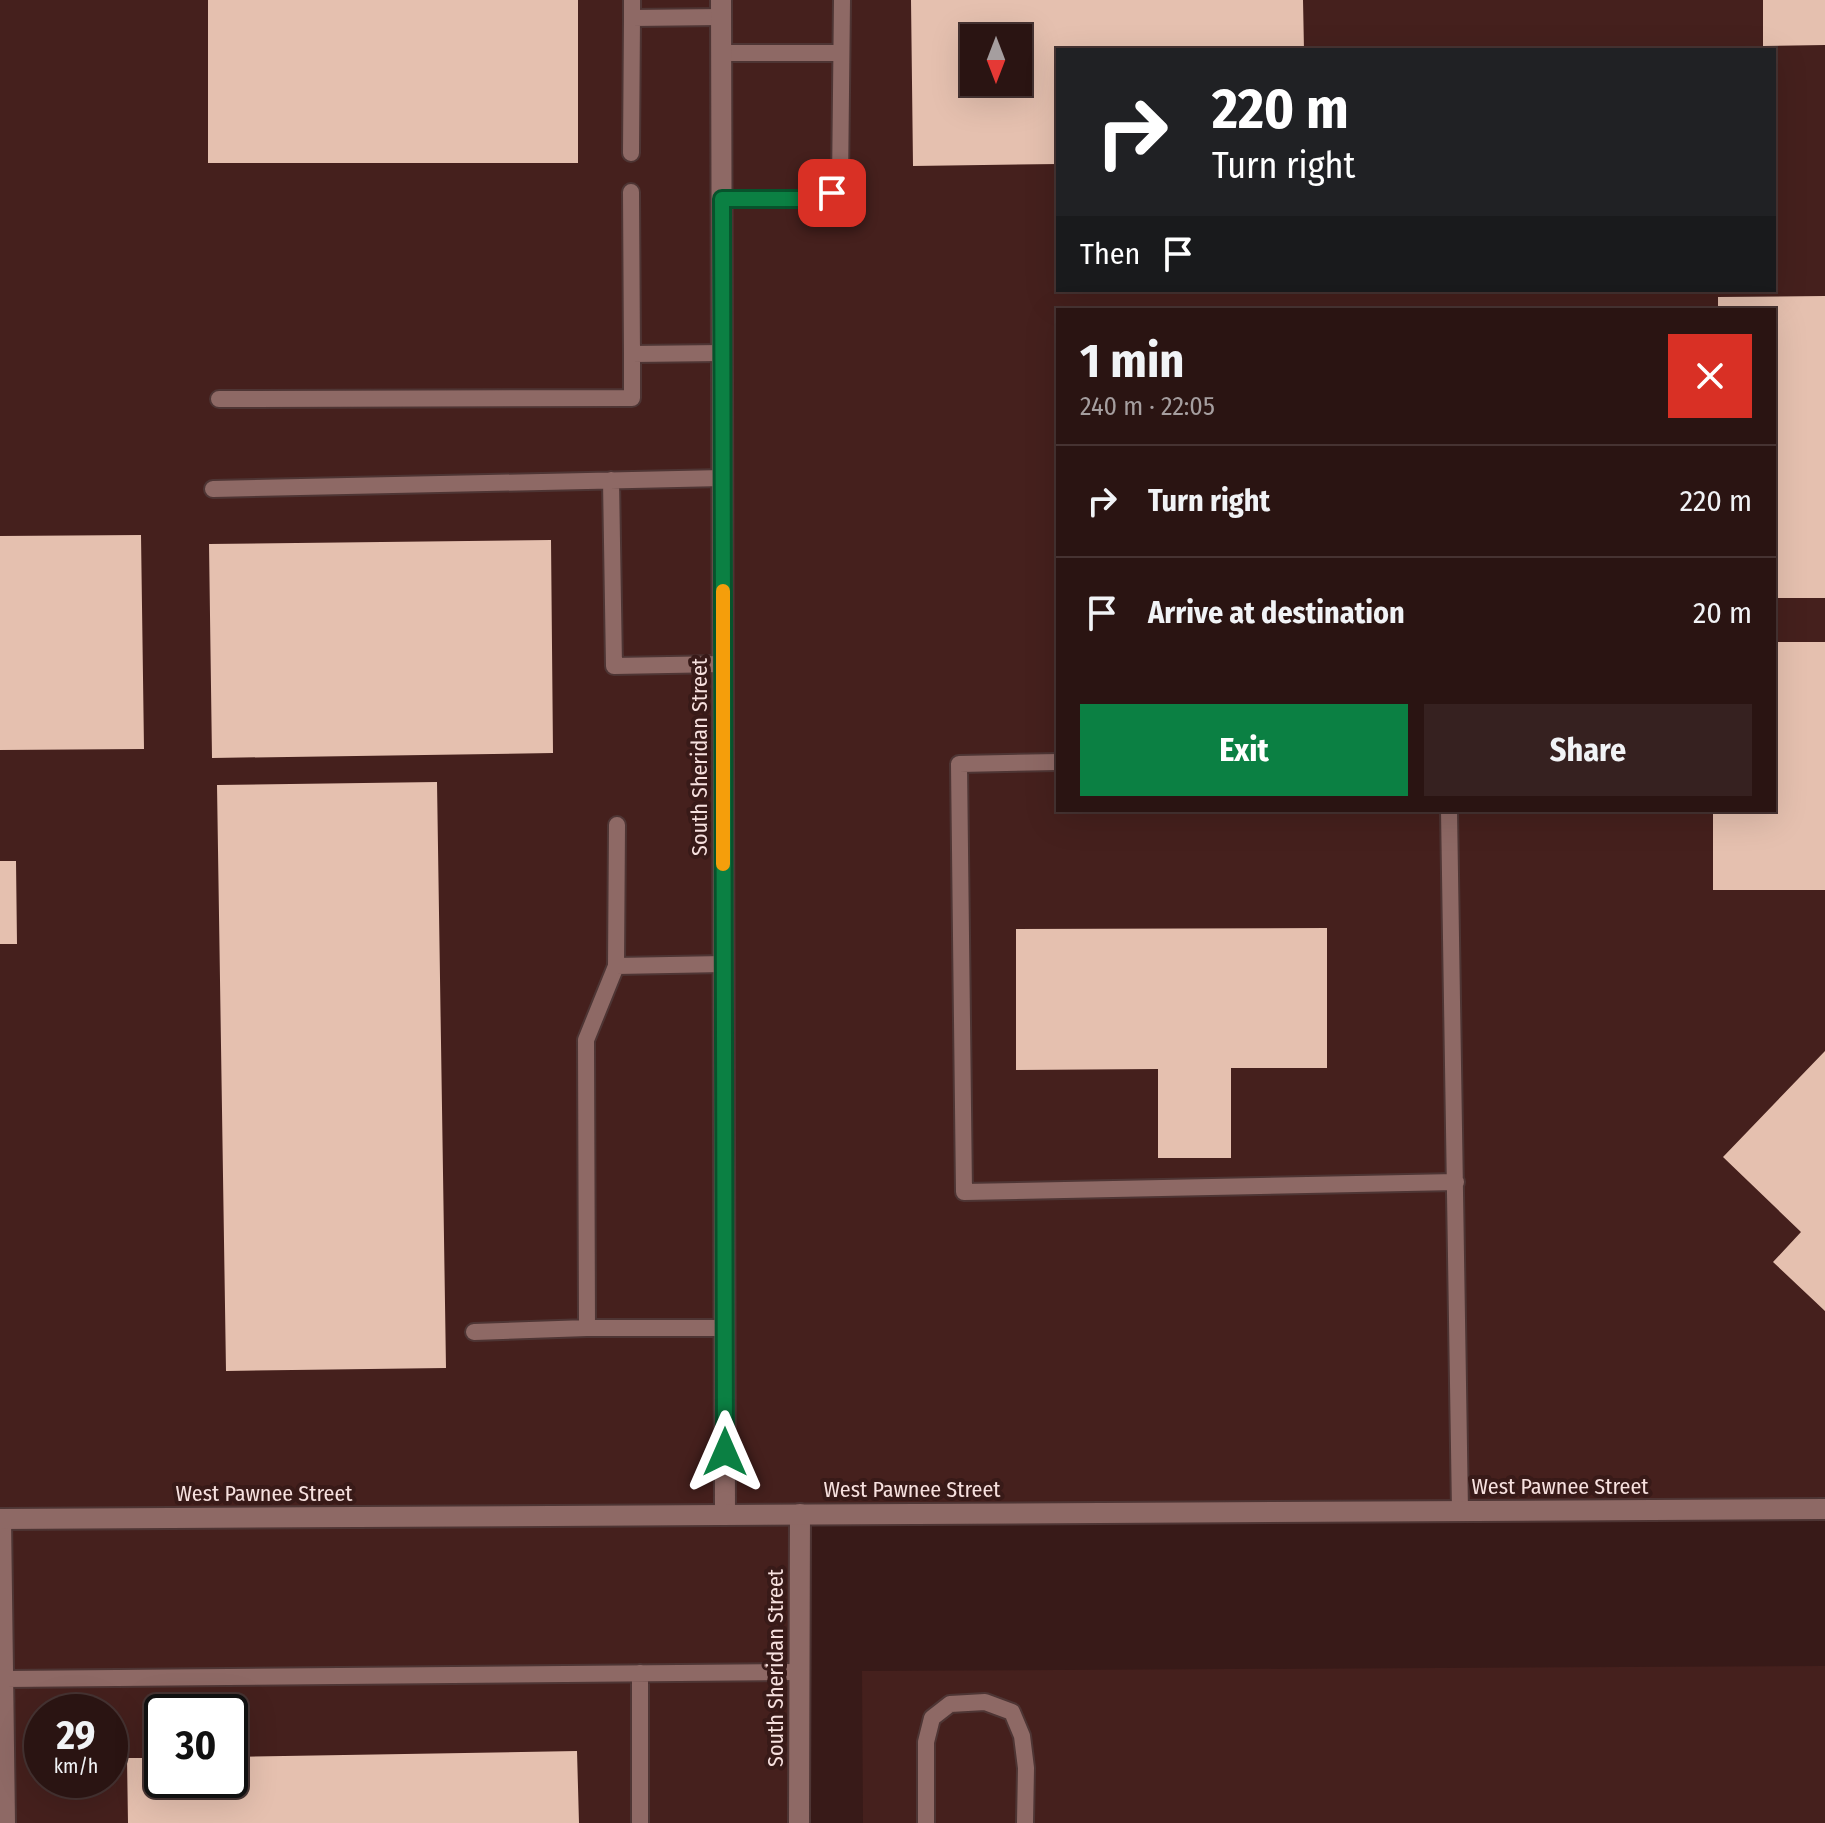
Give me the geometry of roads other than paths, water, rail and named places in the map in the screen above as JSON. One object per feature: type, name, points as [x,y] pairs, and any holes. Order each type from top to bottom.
[{"type":"street","name":"South Sheridan Street","points":[[721,8],[725,1515]]},
{"type":"street","name":"West Pawnee Street","points":[[2,1519],[1825,1509]]},
{"type":"street","name":"South Sheridan Street","points":[[799,1823],[800,1514]]},
{"type":"lane","points":[[631,153],[632,0]]},
{"type":"lane","points":[[722,199],[817,199],[832,193],[840,185],[842,0]]},
{"type":"lane","points":[[632,18],[721,8]]},
{"type":"lane","points":[[721,53],[841,53]]},
{"type":"lane","points":[[219,399],[632,398],[631,192]]},
{"type":"lane","points":[[632,354],[722,353]]},
{"type":"lane","points":[[213,489],[723,478]]},
{"type":"lane","points":[[611,480],[614,666],[723,664]]},
{"type":"lane","points":[[1056,762],[959,764],[964,1192],[1456,1182]]},
{"type":"lane","points":[[1449,812],[1460,1511]]},
{"type":"lane","points":[[587,1328],[586,1040],[616,966],[617,825]]},
{"type":"lane","points":[[616,966],[724,964]]},
{"type":"lane","points":[[474,1332],[725,1328]]},
{"type":"lane","points":[[2,1519],[3,1753],[7,1823]]},
{"type":"lane","points":[[5,1679],[800,1672]]},
{"type":"lane","points":[[640,1673],[640,1823]]},
{"type":"lane","points":[[926,1823],[926,1742],[932,1718],[950,1704],[985,1702],[1012,1712],[1022,1736],[1026,1768],[1025,1823]]}]
